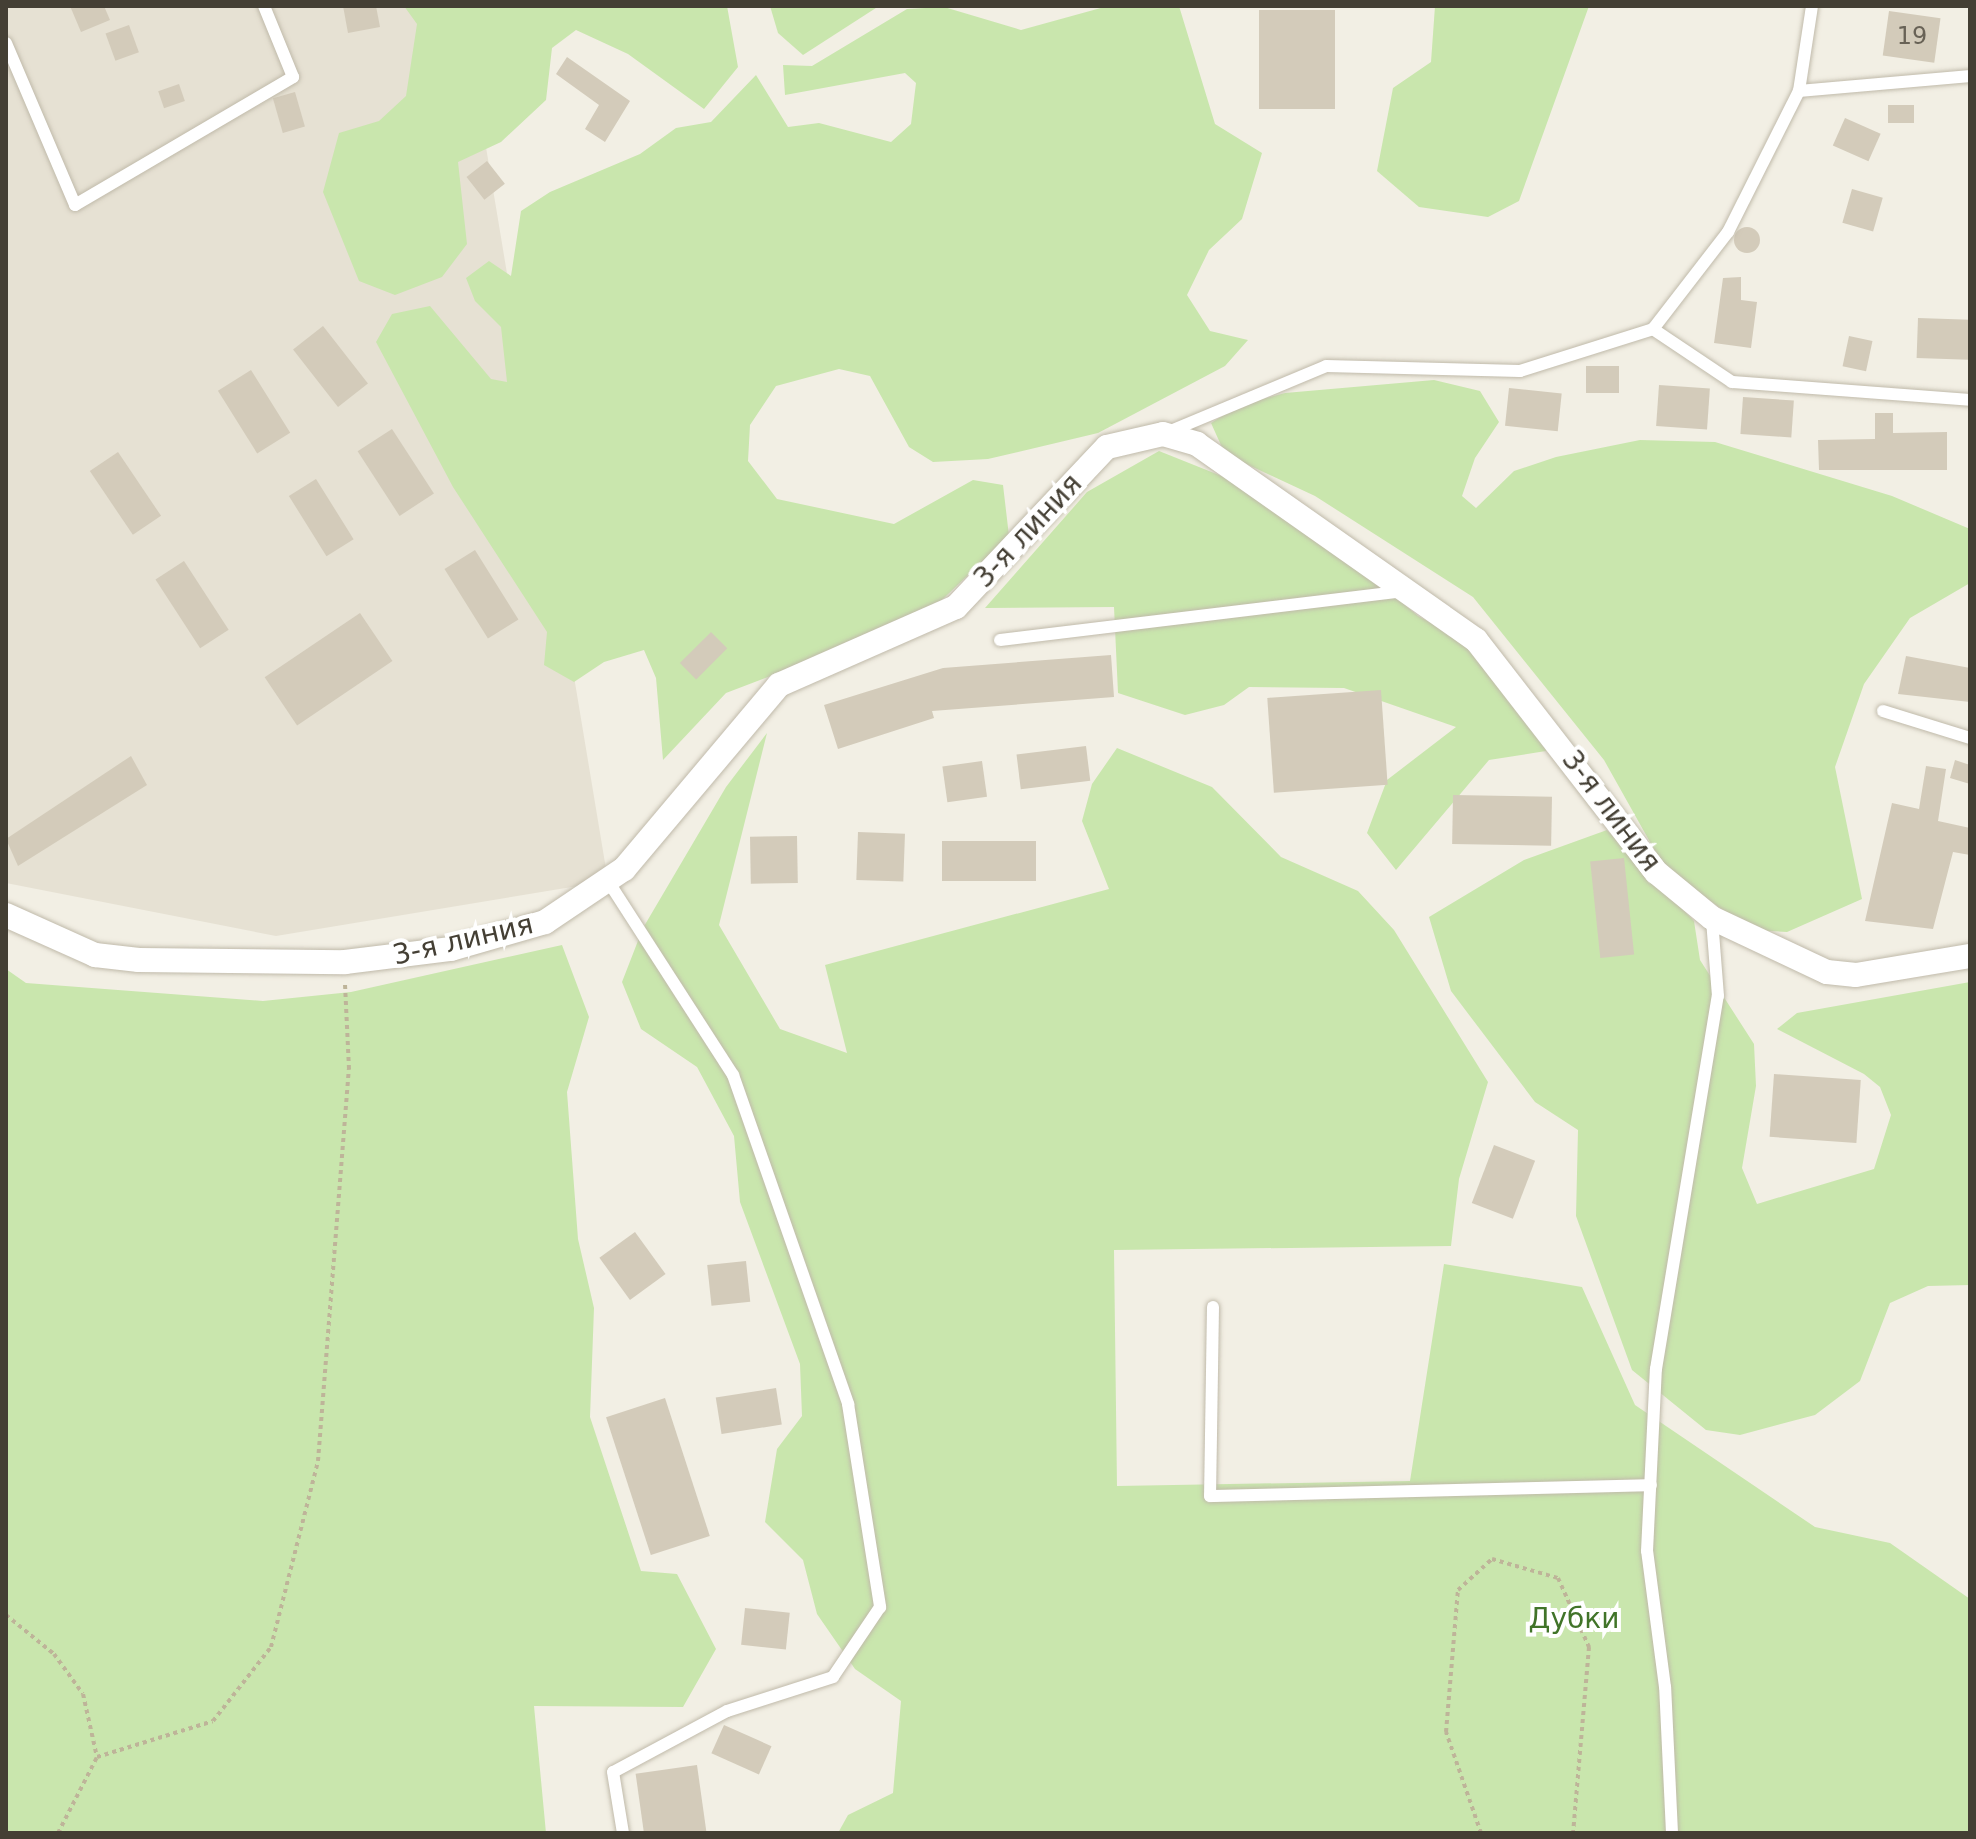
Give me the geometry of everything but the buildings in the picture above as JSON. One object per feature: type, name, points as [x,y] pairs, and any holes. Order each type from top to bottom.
[{"type":"street","name":"3-я линия","points":[[6,915],[95,955],[345,962],[517,933],[608,881],[779,685],[956,607],[1107,447],[1163,434],[1197,444],[1406,590],[1502,665],[1656,872],[1712,918],[1827,972],[1856,975],[1970,956]]},
{"type":"lane","points":[[6,43],[75,205],[293,77],[264,6]]},
{"type":"lane","points":[[1163,434],[1326,366],[1520,371],[1653,329],[1728,232],[1799,91],[1812,6]]},
{"type":"lane","points":[[1799,91],[1970,76]]},
{"type":"lane","points":[[1653,329],[1732,382],[1970,400]]},
{"type":"lane","points":[[1000,640],[1406,590]]},
{"type":"lane","points":[[1883,711],[1970,738]]},
{"type":"lane","points":[[608,881],[733,1075],[848,1404],[880,1607],[833,1677],[727,1711],[613,1772],[623,1833]]},
{"type":"lane","points":[[1672,1833],[1665,1687],[1647,1551],[1656,1369],[1718,996],[1712,918]]},
{"type":"lane","points":[[1213,1307],[1210,1496],[1651,1485]]},
{"type":"path","points":[[97,1757],[213,1721],[271,1647],[318,1461],[349,1069],[345,962]]},
{"type":"path","points":[[1481,1833],[1446,1732],[1458,1590],[1492,1559],[1558,1578],[1589,1647],[1573,1833]]},
{"type":"path","points":[[6,1615],[54,1654],[83,1694],[97,1757],[58,1833]]},
{"type":"shaded area","points":[[6,6],[470,6],[475,81],[608,881],[276,936],[6,883]]},
{"type":"green space","points":[[404,6],[727,6],[738,67],[704,109],[628,54],[576,30],[552,48],[546,100],[501,142],[458,162],[467,244],[442,277],[395,295],[359,281],[323,192],[339,133],[379,121],[406,96],[417,24]]},
{"type":"green space","points":[[770,6],[879,6],[803,55],[778,33]]},
{"type":"green space","points":[[1108,6],[1179,6],[1215,124],[1262,153],[1242,219],[1209,250],[1187,295],[1210,331],[1248,340],[1225,366],[1098,433],[988,459],[933,462],[909,447],[870,376],[839,369],[776,386],[750,425],[748,461],[777,499],[894,524],[973,480],[1003,485],[1009,536],[923,618],[726,693],[663,760],[656,678],[644,650],[604,662],[574,682],[544,665],[547,632],[453,487],[376,342],[392,314],[430,306],[491,379],[507,382],[501,327],[475,301],[466,278],[489,261],[511,276],[521,211],[550,192],[640,154],[676,128],[711,122],[756,75],[788,127],[819,123],[891,142],[911,124],[916,83],[905,73],[785,95],[783,65],[812,66],[907,9],[944,7],[1021,30]]},
{"type":"green space","points":[[1435,6],[1589,6],[1519,201],[1488,217],[1419,207],[1377,171],[1393,88],[1431,62]]},
{"type":"green space","points":[[1434,380],[1480,391],[1499,422],[1475,458],[1462,496],[1476,508],[1514,471],[1556,457],[1640,440],[1715,442],[1892,496],[1970,529],[1970,583],[1910,618],[1864,684],[1835,767],[1862,899],[1787,932],[1750,930],[1664,867],[1604,760],[1473,597],[1315,496],[1225,454],[1211,423],[1240,405],[1285,393]]},
{"type":"green space","points":[[1159,451],[1229,479],[1315,529],[1418,616],[1467,642],[1548,735],[1546,751],[1489,760],[1396,870],[1367,833],[1387,780],[1456,727],[1344,688],[1249,687],[1224,705],[1185,715],[1118,693],[1114,607],[985,608],[1087,492]]},
{"type":"green space","name":"Дубки","points":[[767,733],[719,925],[780,1029],[847,1053],[825,965],[1109,889],[1082,821],[1092,784],[1117,748],[1212,787],[1281,857],[1358,891],[1394,930],[1488,1082],[1459,1179],[1451,1246],[1114,1250],[1117,1486],[1410,1481],[1444,1264],[1582,1287],[1635,1405],[1815,1527],[1890,1543],[1970,1599],[1970,1833],[838,1833],[848,1815],[893,1793],[901,1701],[855,1669],[817,1614],[803,1560],[765,1522],[777,1449],[802,1416],[800,1364],[740,1202],[734,1136],[697,1067],[641,1029],[622,982],[643,928],[726,787]]},
{"type":"green space","points":[[1607,830],[1694,921],[1700,960],[1754,1044],[1756,1086],[1742,1168],[1757,1204],[1874,1169],[1891,1115],[1880,1087],[1864,1074],[1777,1029],[1797,1013],[1970,982],[1970,1285],[1928,1286],[1890,1303],[1860,1381],[1815,1415],[1740,1435],[1706,1430],[1632,1370],[1576,1216],[1578,1130],[1535,1102],[1451,991],[1429,917],[1524,860]]},
{"type":"green space","points":[[562,945],[589,1017],[567,1092],[578,1239],[594,1308],[590,1417],[641,1571],[677,1574],[716,1649],[683,1707],[534,1706],[546,1833],[6,1833],[6,969],[26,983],[263,1001],[351,992]]}]
